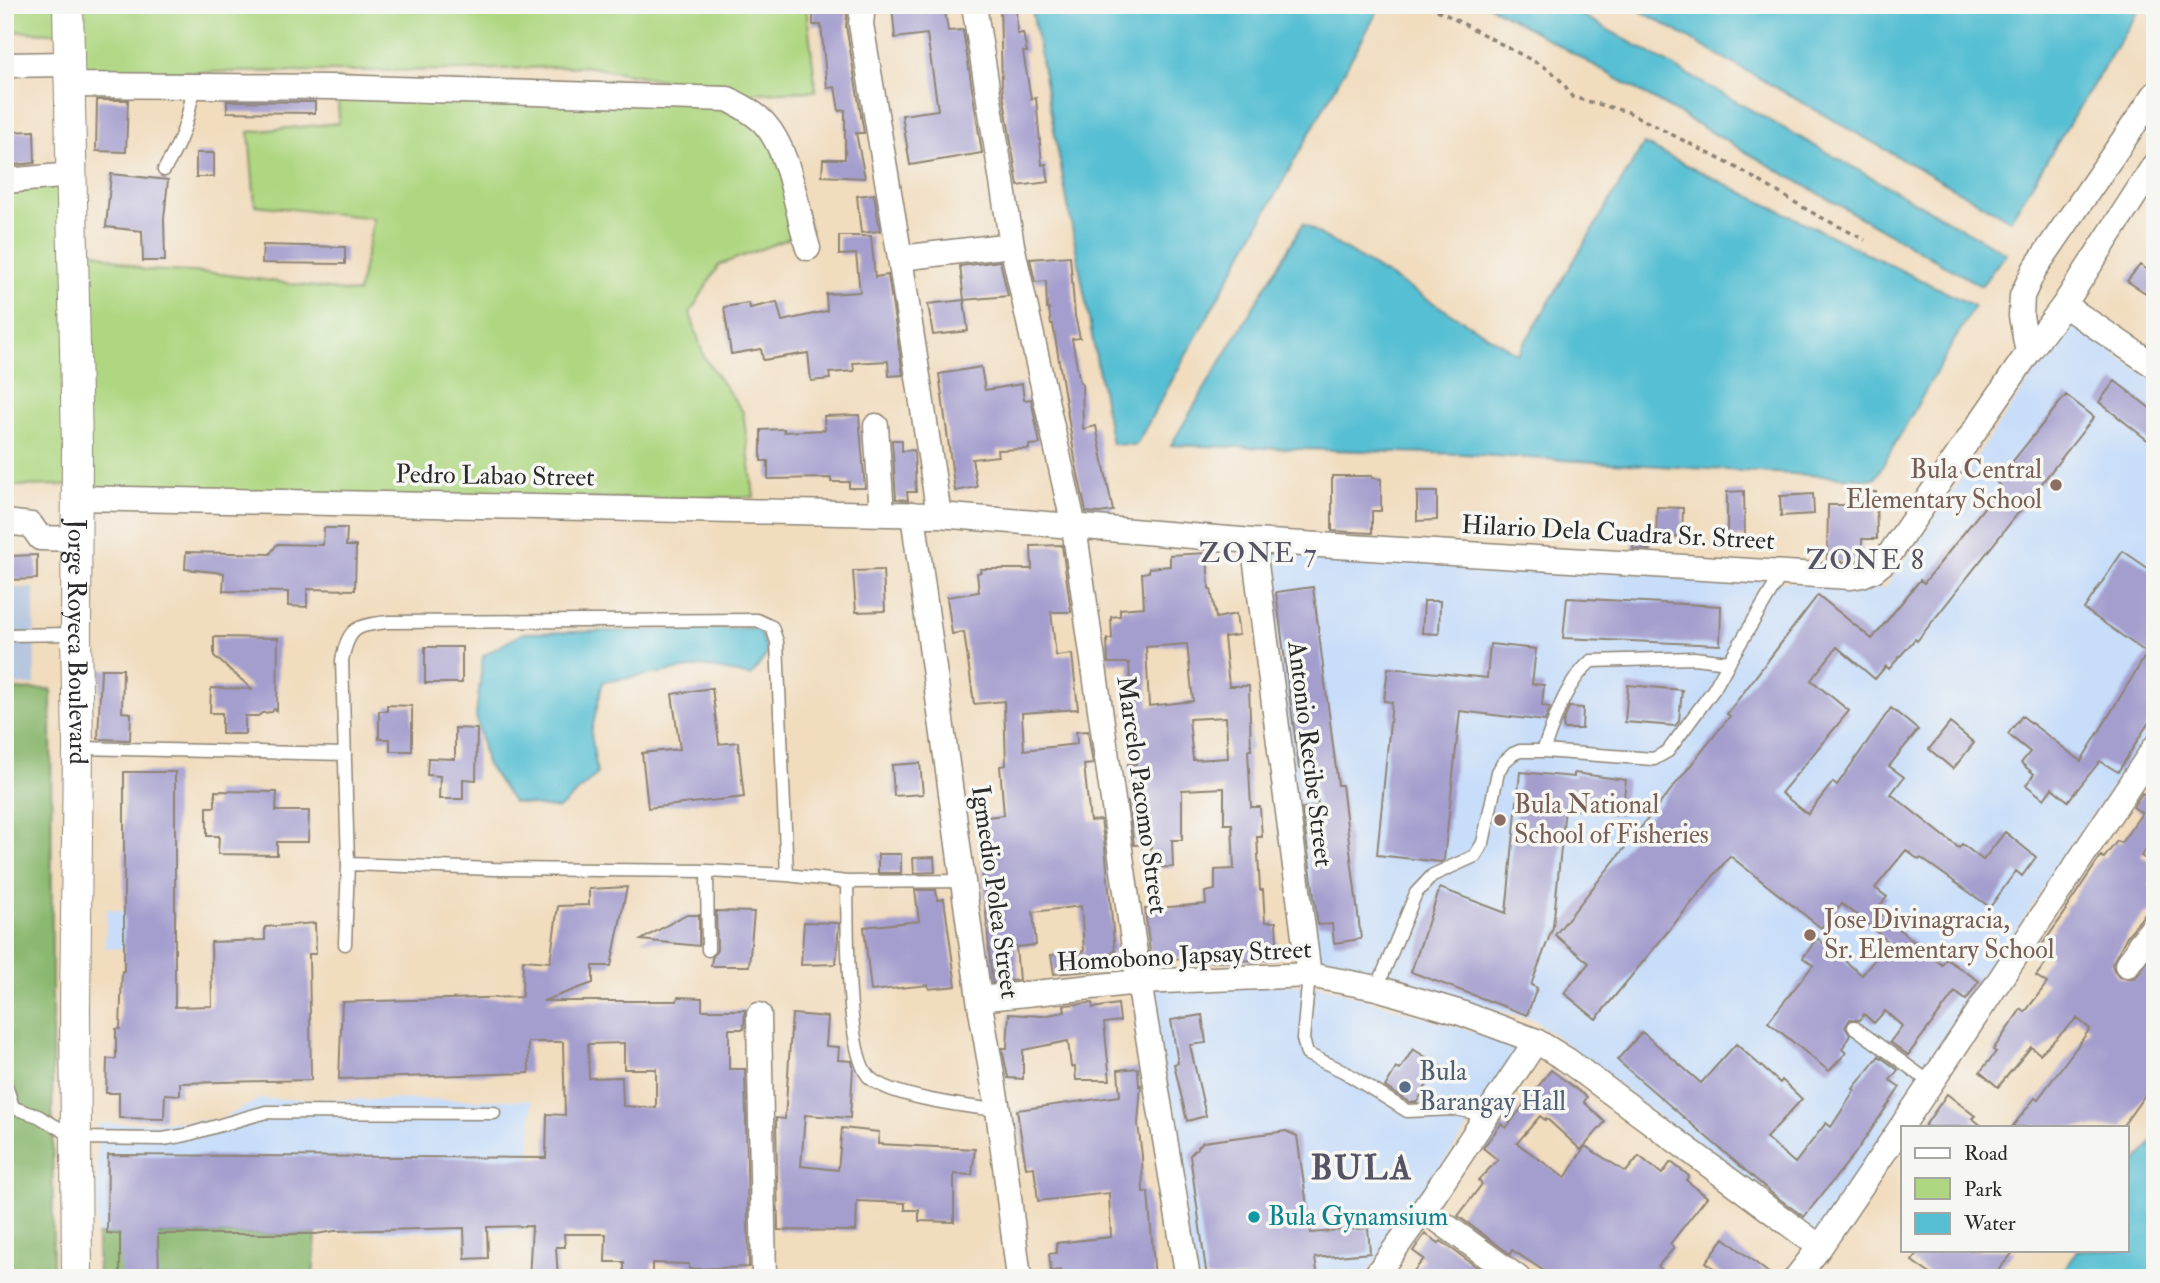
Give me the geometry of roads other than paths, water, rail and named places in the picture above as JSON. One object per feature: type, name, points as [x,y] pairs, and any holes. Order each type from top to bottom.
[{"type":"street","name":"Jorge Royeca Boulevard","points":[[68,5],[77,498],[77,1278]]},
{"type":"street","points":[[863,5],[861,24],[939,515]]},
{"type":"street","name":"Marcelo Pacomo Street","points":[[974,5],[1012,245],[1074,527],[1139,982],[1188,1278]]},
{"type":"street","points":[[5,65],[69,75],[194,85],[728,99],[750,110],[765,124],[779,145],[808,248]]},
{"type":"street","points":[[2028,352],[2021,316],[2022,296],[2034,270],[2155,94]]},
{"type":"street","name":"Hilario Dela Cuadra Sr. Street","points":[[939,515],[1253,541],[1851,577],[1862,575],[1885,561],[2028,352],[2064,305],[2155,164]]},
{"type":"street","points":[[5,181],[72,176]]},
{"type":"street","points":[[900,258],[1012,245]]},
{"type":"street","points":[[2064,305],[2155,366]]},
{"type":"street","points":[[876,426],[882,513]]},
{"type":"street","name":"Pedro Labao Street","points":[[77,498],[939,515]]},
{"type":"street","name":"Igmedio Polea Street","points":[[913,514],[979,999],[998,1110],[1019,1278]]},
{"type":"street","points":[[5,522],[31,525],[40,538],[76,539]]},
{"type":"street","name":"Antonio Recibe Street","points":[[1253,541],[1309,975]]},
{"type":"street","points":[[1902,1126],[2155,747]]},
{"type":"street","points":[[2127,965],[2155,925]]},
{"type":"street","name":"Homobono Japsay Street","points":[[979,999],[1139,982],[1309,975],[1377,989],[1461,1013],[1536,1041],[1567,1060],[1820,1247]]},
{"type":"street","points":[[759,1015],[764,1278]]},
{"type":"street","points":[[1374,1278],[1424,1210],[1536,1041]]},
{"type":"street","points":[[1796,1278],[1901,1127]]},
{"type":"street","points":[[1424,1210],[1518,1278]]},
{"type":"lane","points":[[164,170],[177,149],[188,119],[194,85]]},
{"type":"lane","points":[[1377,989],[1416,893],[1433,875],[1475,856],[1483,844],[1498,772],[1503,763],[1520,751],[1654,759],[1668,751],[1714,689],[1783,573]]},
{"type":"lane","points":[[345,944],[348,863],[342,660],[346,640],[351,631],[363,625],[388,622],[757,620],[772,626],[777,642],[787,875]]},
{"type":"lane","points":[[5,635],[76,634]]},
{"type":"lane","points":[[1543,751],[1560,707],[1577,674],[1591,661],[1693,658],[1729,662]]},
{"type":"lane","points":[[78,748],[345,754]]},
{"type":"lane","points":[[348,863],[787,875],[847,882],[965,881]]},
{"type":"lane","points":[[707,872],[708,950]]},
{"type":"lane","points":[[847,882],[850,982],[855,1032],[863,1065],[869,1077],[884,1087],[919,1096],[962,1106],[998,1110]]},
{"type":"lane","points":[[1309,975],[1303,1039],[1307,1054],[1343,1071],[1407,1111],[1455,1109],[1486,1115]]},
{"type":"lane","points":[[1854,1027],[1931,1083]]},
{"type":"lane","points":[[5,1082],[9,1106],[38,1116],[76,1138],[163,1139],[266,1112],[494,1113]]},
{"type":"water","points":[[1031,5],[1381,5],[1136,445],[1112,444]]},
{"type":"water","points":[[1488,5],[1564,5],[2006,253],[1981,286]]},
{"type":"water","points":[[1630,5],[2142,5],[2010,220]]},
{"type":"water","points":[[1644,144],[1974,306],[1875,479],[1463,454],[1171,445],[1303,224],[1518,354]]},
{"type":"water","points":[[758,628],[768,653],[751,676],[702,666],[603,682],[591,733],[597,774],[559,809],[513,802],[486,763],[476,716],[483,656],[523,633]]},
{"type":"water","points":[[2155,1138],[2155,1278],[2059,1278],[2076,1252],[2128,1252],[2128,1174]]},
{"type":"place","name":"Bula Central Elementary School","points":[[2056,485]]},
{"type":"place","name":"Bula National School of Fisheries","points":[[1500,820]]},
{"type":"place","name":"Jose Divinagracia, Sr. Elementary School","points":[[1810,935]]},
{"type":"place","name":"Bula Barangay Hall","points":[[1405,1087]]},
{"type":"place","name":"Bula Gynamsium","points":[[1254,1217]]},
{"type":"district","name":"ZONE 7","points":[[1259,553]]},
{"type":"district","name":"ZONE 8","points":[[1866,560]]},
{"type":"district","name":"BULA","points":[[1362,1168]]}]
